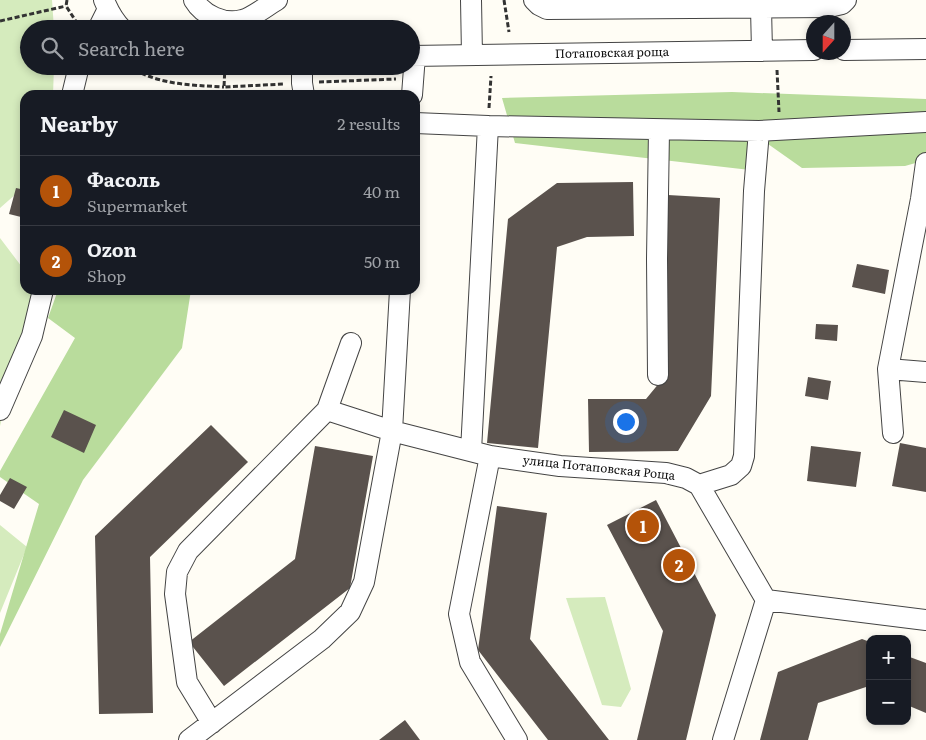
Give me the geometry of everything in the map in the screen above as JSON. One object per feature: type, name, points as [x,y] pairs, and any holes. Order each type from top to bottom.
[{"type":"street","points":[[194,0],[196,5],[206,13],[215,18],[228,20]]},
{"type":"street","points":[[244,20],[277,0]]},
{"type":"street","points":[[471,0],[472,55]]},
{"type":"street","points":[[534,0],[547,9],[829,7],[842,4],[846,0]]},
{"type":"street","points":[[101,20],[106,5]]},
{"type":"street","points":[[106,5],[115,20]]},
{"type":"street","points":[[761,8],[762,51]]},
{"type":"street","points":[[851,50],[926,49]]},
{"type":"street","name":"Потаповская роща","points":[[420,56],[806,50]]},
{"type":"street","points":[[73,90],[77,75]]},
{"type":"street","points":[[302,75],[303,90]]},
{"type":"street","points":[[412,90],[413,75]]},
{"type":"street","points":[[420,123],[759,131],[926,122]]},
{"type":"street","points":[[488,126],[480,453],[459,614],[470,662],[517,740]]},
{"type":"street","points":[[658,375],[659,130]]},
{"type":"street","points":[[723,740],[766,600],[699,485],[731,475],[741,466],[744,456],[754,191],[759,131]]},
{"type":"street","points":[[893,433],[888,369],[923,199],[926,164]]},
{"type":"street","points":[[0,395],[40,295]]},
{"type":"street","points":[[0,410],[32,336],[41,295]]},
{"type":"street","points":[[190,740],[322,640],[350,612],[364,582],[392,431],[400,295]]},
{"type":"street","points":[[212,723],[187,682],[175,594],[177,572],[188,551],[327,410],[351,343]]},
{"type":"street","points":[[888,369],[926,372]]},
{"type":"street","name":"улица Потаповская Роща","points":[[327,410],[392,431],[480,453],[560,466],[666,473],[686,478],[699,485]]},
{"type":"street","points":[[766,600],[926,620]]},
{"type":"path","points":[[67,0],[66,6],[75,20]]},
{"type":"path","points":[[504,0],[509,32]]},
{"type":"path","points":[[0,21],[66,6]]},
{"type":"path","points":[[777,70],[779,130]]},
{"type":"path","points":[[146,75],[178,84],[224,87]]},
{"type":"path","points":[[488,126],[491,76]]},
{"type":"green space","points":[[0,0],[52,0],[53,20],[20,20],[20,75],[54,75],[53,90],[20,90],[20,190],[0,208]]},
{"type":"green space","points":[[732,92],[926,99],[926,160],[905,166],[802,168],[768,144],[750,170],[515,143],[502,98]]},
{"type":"green space","points":[[0,238],[20,264],[20,295],[32,295],[0,426]]},
{"type":"green space","points":[[56,295],[190,295],[182,348],[83,480],[0,647],[0,634],[39,504],[0,477],[0,471],[75,338],[48,318]]},
{"type":"green space","points":[[0,525],[27,547],[0,613]]},
{"type":"green space","points":[[605,597],[631,689],[621,707],[602,705],[566,598]]},
{"type":"building","points":[[633,182],[634,236],[587,237],[557,247],[538,448],[487,443],[508,219],[557,183]]},
{"type":"building","points":[[16,188],[20,189],[20,217],[9,214]]},
{"type":"building","points":[[668,195],[720,198],[711,396],[678,451],[589,452],[588,399],[646,399],[660,382]]},
{"type":"building","points":[[857,264],[889,270],[885,294],[852,287]]},
{"type":"building","points":[[816,324],[838,325],[837,341],[815,339]]},
{"type":"building","points":[[808,377],[831,381],[828,400],[805,396]]},
{"type":"building","points":[[64,410],[96,425],[84,453],[51,437]]},
{"type":"building","points":[[211,425],[248,462],[150,557],[153,713],[99,714],[95,536]]},
{"type":"building","points":[[900,443],[926,448],[926,492],[892,486]]},
{"type":"building","points":[[315,446],[373,456],[350,588],[224,686],[189,642],[295,559]]},
{"type":"building","points":[[811,446],[861,452],[856,487],[807,481]]},
{"type":"building","points":[[10,478],[27,487],[14,509],[0,501],[0,495]]},
{"type":"building","points":[[656,500],[716,615],[686,740],[637,740],[663,631],[607,525]]},
{"type":"building","points":[[497,506],[547,513],[530,639],[609,740],[548,740],[478,650]]},
{"type":"building","points":[[862,639],[866,640],[866,687],[818,703],[808,740],[760,740],[778,672]]},
{"type":"building","points":[[911,657],[926,663],[926,713],[911,707]]},
{"type":"building","points":[[405,720],[420,740],[379,740]]},
{"type":"place","name":"Фасоль","points":[[643,526]]},
{"type":"place","name":"Ozon","points":[[679,565]]}]
